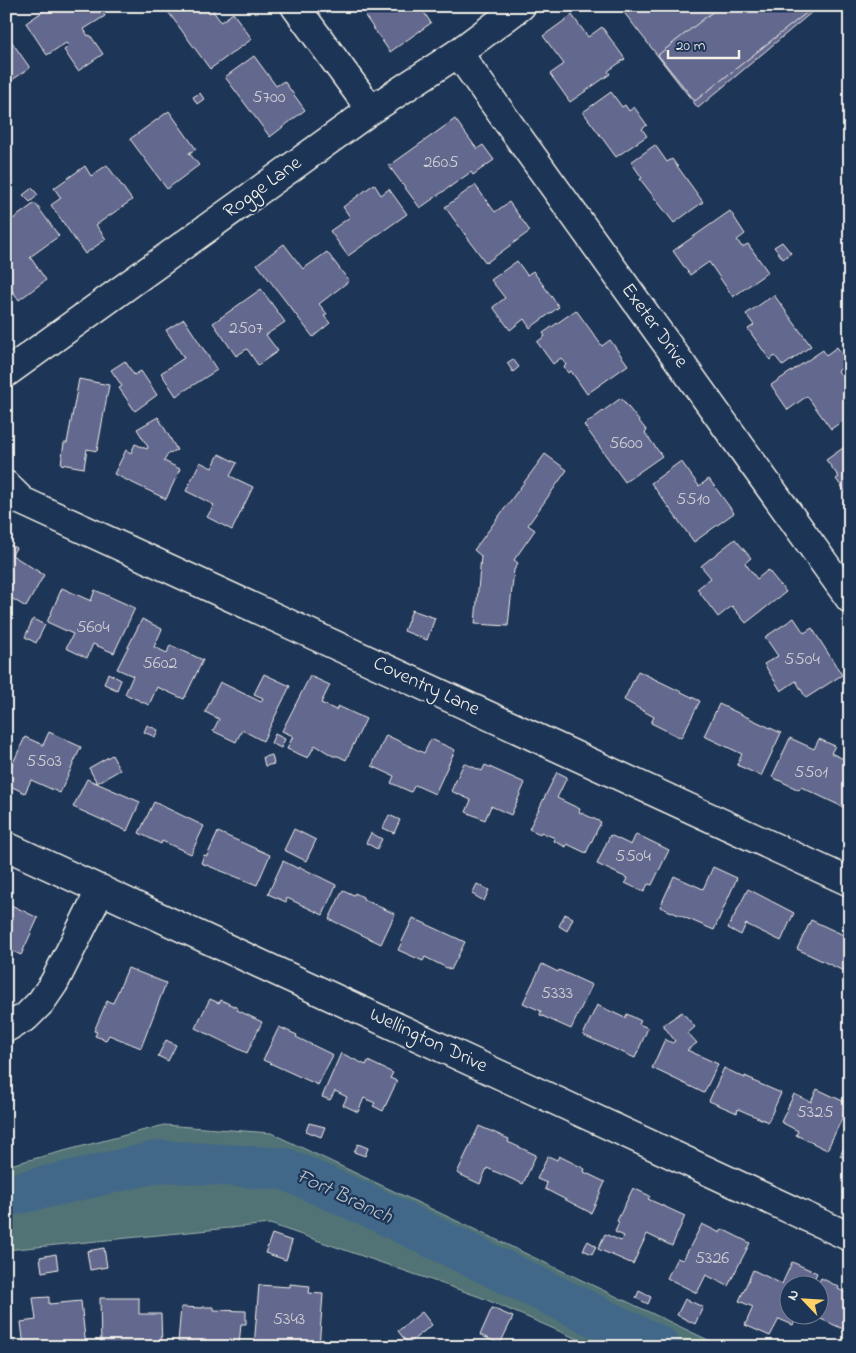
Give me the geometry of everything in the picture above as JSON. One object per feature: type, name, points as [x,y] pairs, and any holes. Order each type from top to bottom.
[{"type":"street","points":[[295,6],[371,110]]},
{"type":"street","name":"Rogge Lane","points":[[6,373],[371,110],[458,53],[521,6]]},
{"type":"street","name":"Exeter Drive","points":[[458,53],[850,599]]},
{"type":"street","name":"Coventry Lane","points":[[6,485],[22,501],[850,882]]},
{"type":"street","name":"Wellington Drive","points":[[6,846],[850,1237]]},
{"type":"street","points":[[6,1028],[26,1017],[41,1002],[54,983],[101,889]]},
{"type":"green space","points":[[164,1125],[271,1133],[723,1347],[596,1347],[480,1297],[270,1224],[6,1250],[6,1166]]},
{"type":"building","points":[[51,6],[99,6],[105,16],[84,29],[103,54],[78,71],[64,50],[69,46],[66,43],[47,55],[26,23]]},
{"type":"building","points":[[170,6],[219,6],[213,11],[221,22],[233,13],[252,39],[210,69],[166,9]]},
{"type":"building","points":[[371,6],[420,6],[431,23],[390,52],[365,16],[374,10]]},
{"type":"building","points":[[619,6],[819,6],[698,108]]},
{"type":"building","points":[[720,6],[815,6],[695,101],[658,55]]},
{"type":"building","points":[[572,15],[588,37],[602,27],[625,59],[608,71],[610,74],[570,102],[550,74],[564,64],[543,36]]},
{"type":"building","points":[[6,36],[30,68],[6,84]]},
{"type":"building","points":[[254,56],[276,86],[284,81],[305,110],[270,137],[225,77]]},
{"type":"building","points":[[611,92],[622,107],[625,105],[629,111],[634,107],[647,125],[642,129],[647,136],[616,157],[583,112]]},
{"type":"building","points":[[200,93],[204,99],[197,104],[193,97]]},
{"type":"building","points":[[169,111],[196,149],[189,153],[199,165],[167,189],[130,139]]},
{"type":"building","points":[[455,119],[477,149],[483,145],[494,160],[473,175],[471,172],[420,208],[389,166]]},
{"type":"building","points":[[655,145],[667,162],[672,159],[703,202],[674,223],[640,179],[642,178],[631,162]]},
{"type":"building","points":[[107,165],[132,200],[96,225],[106,239],[85,254],[51,205],[61,198],[54,188],[85,166],[91,176]]},
{"type":"building","points":[[374,184],[381,195],[389,189],[407,214],[348,256],[330,231],[350,217],[343,207]]},
{"type":"building","points":[[475,185],[495,212],[509,202],[530,231],[486,263],[445,207]]},
{"type":"building","points":[[32,188],[38,195],[30,202],[23,195]]},
{"type":"building","points":[[35,203],[59,236],[30,257],[46,280],[19,300],[6,282],[6,224]]},
{"type":"building","points":[[730,211],[745,234],[737,240],[742,247],[748,244],[768,272],[733,297],[709,262],[690,275],[673,251]]},
{"type":"building","points":[[782,242],[791,253],[783,259],[774,247]]},
{"type":"building","points":[[284,244],[303,269],[327,252],[349,281],[319,304],[327,314],[324,316],[330,323],[313,337],[257,264]]},
{"type":"building","points":[[517,261],[527,275],[533,271],[559,307],[530,328],[524,319],[510,330],[493,307],[505,298],[491,280]]},
{"type":"building","points":[[261,289],[285,322],[266,335],[278,351],[258,365],[247,349],[236,356],[213,323]]},
{"type":"building","points":[[774,295],[811,346],[783,366],[775,356],[770,360],[748,329],[754,325],[746,314]]},
{"type":"building","points":[[576,310],[602,346],[610,340],[628,365],[587,394],[571,371],[568,373],[564,367],[566,365],[561,358],[553,364],[537,342],[545,336],[543,333]]},
{"type":"building","points":[[184,319],[217,370],[176,396],[161,373],[184,358],[166,330]]},
{"type":"building","points":[[837,347],[848,364],[838,371],[850,387],[850,416],[831,429],[807,396],[788,410],[771,385],[823,350],[826,355]]},
{"type":"building","points":[[513,359],[519,367],[513,372],[507,363]]},
{"type":"building","points":[[125,361],[134,375],[141,371],[157,395],[135,411],[119,388],[122,386],[111,370]]},
{"type":"building","points":[[79,379],[109,385],[97,451],[87,449],[84,468],[61,464],[64,443],[67,443]]},
{"type":"building","points":[[621,398],[647,431],[645,433],[662,456],[625,482],[584,425]]},
{"type":"building","points":[[158,417],[177,450],[168,454],[164,461],[180,469],[166,499],[114,474],[126,450],[131,453],[135,444],[147,449],[148,447],[137,429]]},
{"type":"building","points":[[850,443],[850,498],[836,479],[839,477],[826,460]]},
{"type":"building","points":[[219,454],[237,463],[230,476],[253,487],[232,530],[207,517],[214,505],[186,491],[200,462],[212,468]]},
{"type":"building","points":[[545,454],[567,470],[528,525],[535,530],[514,560],[518,563],[514,570],[508,626],[475,624],[481,556],[474,550]]},
{"type":"building","points":[[681,461],[699,486],[709,479],[734,513],[694,542],[651,483]]},
{"type":"building","points":[[735,539],[751,558],[745,563],[757,579],[768,570],[786,592],[746,623],[732,606],[718,617],[697,589],[711,578],[701,566]]},
{"type":"building","points":[[6,543],[16,548],[12,555],[44,575],[26,607],[6,595]]},
{"type":"building","points":[[62,588],[91,601],[95,590],[135,608],[114,653],[93,644],[87,658],[66,648],[73,634],[47,622]]},
{"type":"building","points":[[412,610],[435,618],[427,640],[404,631]]},
{"type":"building","points":[[794,618],[804,633],[812,628],[842,675],[806,698],[796,681],[781,691],[764,664],[778,656],[765,637]]},
{"type":"building","points":[[33,619],[45,625],[36,643],[25,637]]},
{"type":"building","points":[[142,619],[162,629],[154,647],[167,653],[170,645],[203,660],[184,699],[157,687],[149,705],[125,694],[133,676],[117,669]]},
{"type":"building","points":[[638,671],[700,701],[681,738],[651,723],[654,717],[624,700]]},
{"type":"building","points":[[108,673],[121,680],[117,690],[104,684]]},
{"type":"building","points":[[264,674],[290,686],[263,741],[242,730],[236,742],[213,731],[219,719],[205,712],[220,682],[261,702],[263,698],[254,694]]},
{"type":"building","points":[[310,676],[330,685],[321,703],[336,710],[338,706],[366,719],[346,760],[333,756],[315,745],[308,758],[287,749],[293,736],[282,731]]},
{"type":"building","points":[[719,704],[781,733],[761,776],[737,765],[742,754],[704,736]]},
{"type":"building","points":[[147,725],[158,730],[155,737],[144,732]]},
{"type":"building","points":[[49,732],[81,747],[60,793],[31,780],[25,793],[6,784],[6,778],[25,737],[43,745]]},
{"type":"building","points":[[275,734],[285,739],[281,748],[271,743]]},
{"type":"building","points":[[386,735],[424,753],[431,739],[455,750],[435,794],[415,785],[411,792],[391,783],[394,776],[372,766]]},
{"type":"building","points":[[790,738],[814,749],[819,739],[835,746],[831,753],[850,762],[850,770],[845,780],[850,782],[850,803],[847,809],[801,787],[799,790],[772,777]]},
{"type":"building","points":[[6,740],[11,742],[6,752]]},
{"type":"building","points":[[112,755],[120,770],[97,783],[89,768]]},
{"type":"building","points":[[272,755],[274,764],[265,766],[263,757]]},
{"type":"building","points":[[464,763],[482,771],[485,765],[525,783],[511,815],[491,806],[485,820],[466,812],[471,800],[451,791]]},
{"type":"building","points":[[557,772],[567,777],[557,798],[580,809],[579,812],[601,822],[586,853],[567,844],[566,847],[554,841],[555,838],[529,829]]},
{"type":"building","points":[[87,779],[140,802],[127,831],[73,807]]},
{"type":"building","points":[[154,802],[204,826],[191,854],[162,841],[161,844],[139,833]]},
{"type":"building","points":[[389,815],[400,820],[394,833],[383,828]]},
{"type":"building","points":[[294,829],[316,840],[306,861],[284,850]]},
{"type":"building","points":[[218,832],[270,855],[257,885],[201,863],[204,855],[207,856]]},
{"type":"building","points":[[371,833],[382,839],[377,849],[366,843]]},
{"type":"building","points":[[636,834],[669,850],[652,885],[648,884],[644,892],[625,883],[627,878],[597,864],[610,835],[631,845]]},
{"type":"building","points":[[283,861],[299,869],[300,867],[336,885],[323,915],[287,898],[286,902],[268,894]]},
{"type":"building","points":[[713,867],[737,878],[714,930],[660,907],[674,876],[703,889]]},
{"type":"building","points":[[477,884],[489,890],[484,901],[472,894]]},
{"type":"building","points":[[748,889],[794,913],[781,941],[746,924],[741,935],[728,928]]},
{"type":"building","points":[[343,890],[354,895],[355,893],[363,897],[363,899],[395,914],[381,944],[329,919]]},
{"type":"building","points":[[7,903],[38,918],[21,955],[6,948]]},
{"type":"building","points":[[565,914],[573,918],[567,931],[559,926]]},
{"type":"building","points":[[413,918],[465,942],[451,970],[425,957],[423,961],[398,950]]},
{"type":"building","points":[[811,920],[850,938],[850,974],[797,949]]},
{"type":"building","points":[[542,964],[592,985],[571,1029],[540,1015],[541,1011],[523,1003]]},
{"type":"building","points":[[128,968],[166,983],[141,1048],[109,1035],[106,1040],[95,1036],[97,1032],[94,1031],[107,1001],[113,1003]]},
{"type":"building","points":[[210,999],[219,1003],[221,1000],[262,1022],[247,1053],[195,1028]]},
{"type":"building","points":[[597,1005],[625,1018],[627,1014],[641,1021],[639,1024],[648,1028],[635,1058],[583,1035]]},
{"type":"building","points":[[682,1012],[695,1027],[688,1033],[697,1043],[687,1050],[718,1064],[704,1093],[652,1068],[665,1039],[672,1043],[675,1041],[663,1025]]},
{"type":"building","points":[[279,1027],[333,1055],[318,1085],[263,1060]]},
{"type":"building","points":[[166,1040],[176,1045],[168,1061],[158,1056]]},
{"type":"building","points":[[341,1053],[366,1065],[368,1061],[393,1073],[390,1078],[397,1081],[383,1111],[373,1106],[375,1103],[364,1098],[358,1112],[343,1105],[347,1097],[335,1091],[330,1100],[322,1097]]},
{"type":"building","points":[[724,1068],[781,1093],[768,1122],[738,1109],[737,1113],[709,1101]]},
{"type":"building","points":[[817,1089],[849,1104],[827,1150],[796,1135],[798,1131],[781,1122],[794,1094],[811,1102]]},
{"type":"building","points":[[309,1123],[325,1127],[321,1137],[306,1131]]},
{"type":"building","points":[[479,1126],[509,1139],[508,1142],[536,1155],[523,1184],[487,1168],[480,1184],[457,1173]]},
{"type":"building","points":[[850,1136],[850,1161],[840,1156]]},
{"type":"building","points":[[358,1144],[368,1148],[365,1156],[354,1152]]},
{"type":"building","points":[[548,1156],[557,1160],[559,1156],[585,1169],[584,1172],[605,1182],[591,1213],[545,1189],[547,1183],[537,1179]]},
{"type":"building","points":[[633,1188],[650,1196],[648,1199],[685,1216],[672,1246],[647,1234],[633,1264],[598,1249],[605,1234],[621,1241],[624,1236],[615,1232],[619,1222],[617,1221]]},
{"type":"building","points":[[702,1224],[720,1233],[722,1229],[750,1243],[728,1286],[706,1275],[697,1293],[667,1278],[677,1258],[683,1260]]},
{"type":"building","points":[[272,1234],[292,1241],[286,1260],[265,1253]]},
{"type":"building","points":[[588,1241],[596,1246],[592,1254],[583,1250]]},
{"type":"building","points":[[104,1248],[107,1267],[90,1270],[87,1251]]},
{"type":"building","points":[[56,1254],[58,1269],[42,1272],[40,1257]]},
{"type":"building","points":[[792,1262],[817,1273],[816,1276],[786,1276]]},
{"type":"building","points":[[753,1270],[778,1282],[778,1321],[770,1336],[745,1325],[753,1307],[739,1301]]},
{"type":"building","points":[[828,1282],[850,1295],[850,1332],[828,1322]]},
{"type":"building","points":[[290,1284],[310,1286],[309,1293],[323,1294],[319,1347],[254,1347],[259,1285],[290,1287]]},
{"type":"building","points":[[639,1291],[651,1297],[648,1304],[636,1298]]},
{"type":"building","points":[[49,1297],[49,1304],[81,1301],[86,1347],[24,1347],[21,1322],[36,1320],[33,1298]]},
{"type":"building","points":[[100,1298],[139,1298],[139,1314],[161,1314],[162,1347],[101,1347]]},
{"type":"building","points":[[685,1299],[703,1307],[695,1324],[677,1315]]},
{"type":"building","points":[[181,1307],[214,1307],[214,1310],[246,1311],[246,1324],[241,1324],[239,1345],[178,1342]]},
{"type":"building","points":[[492,1308],[513,1317],[500,1344],[480,1335]]},
{"type":"building","points":[[422,1312],[432,1325],[408,1344],[398,1331]]},
{"type":"building","points":[[7,1322],[15,1347],[6,1347]]},
{"type":"waterway","name":"Fort Branch","points":[[6,1196],[161,1161],[285,1169],[371,1207],[659,1347]]}]
